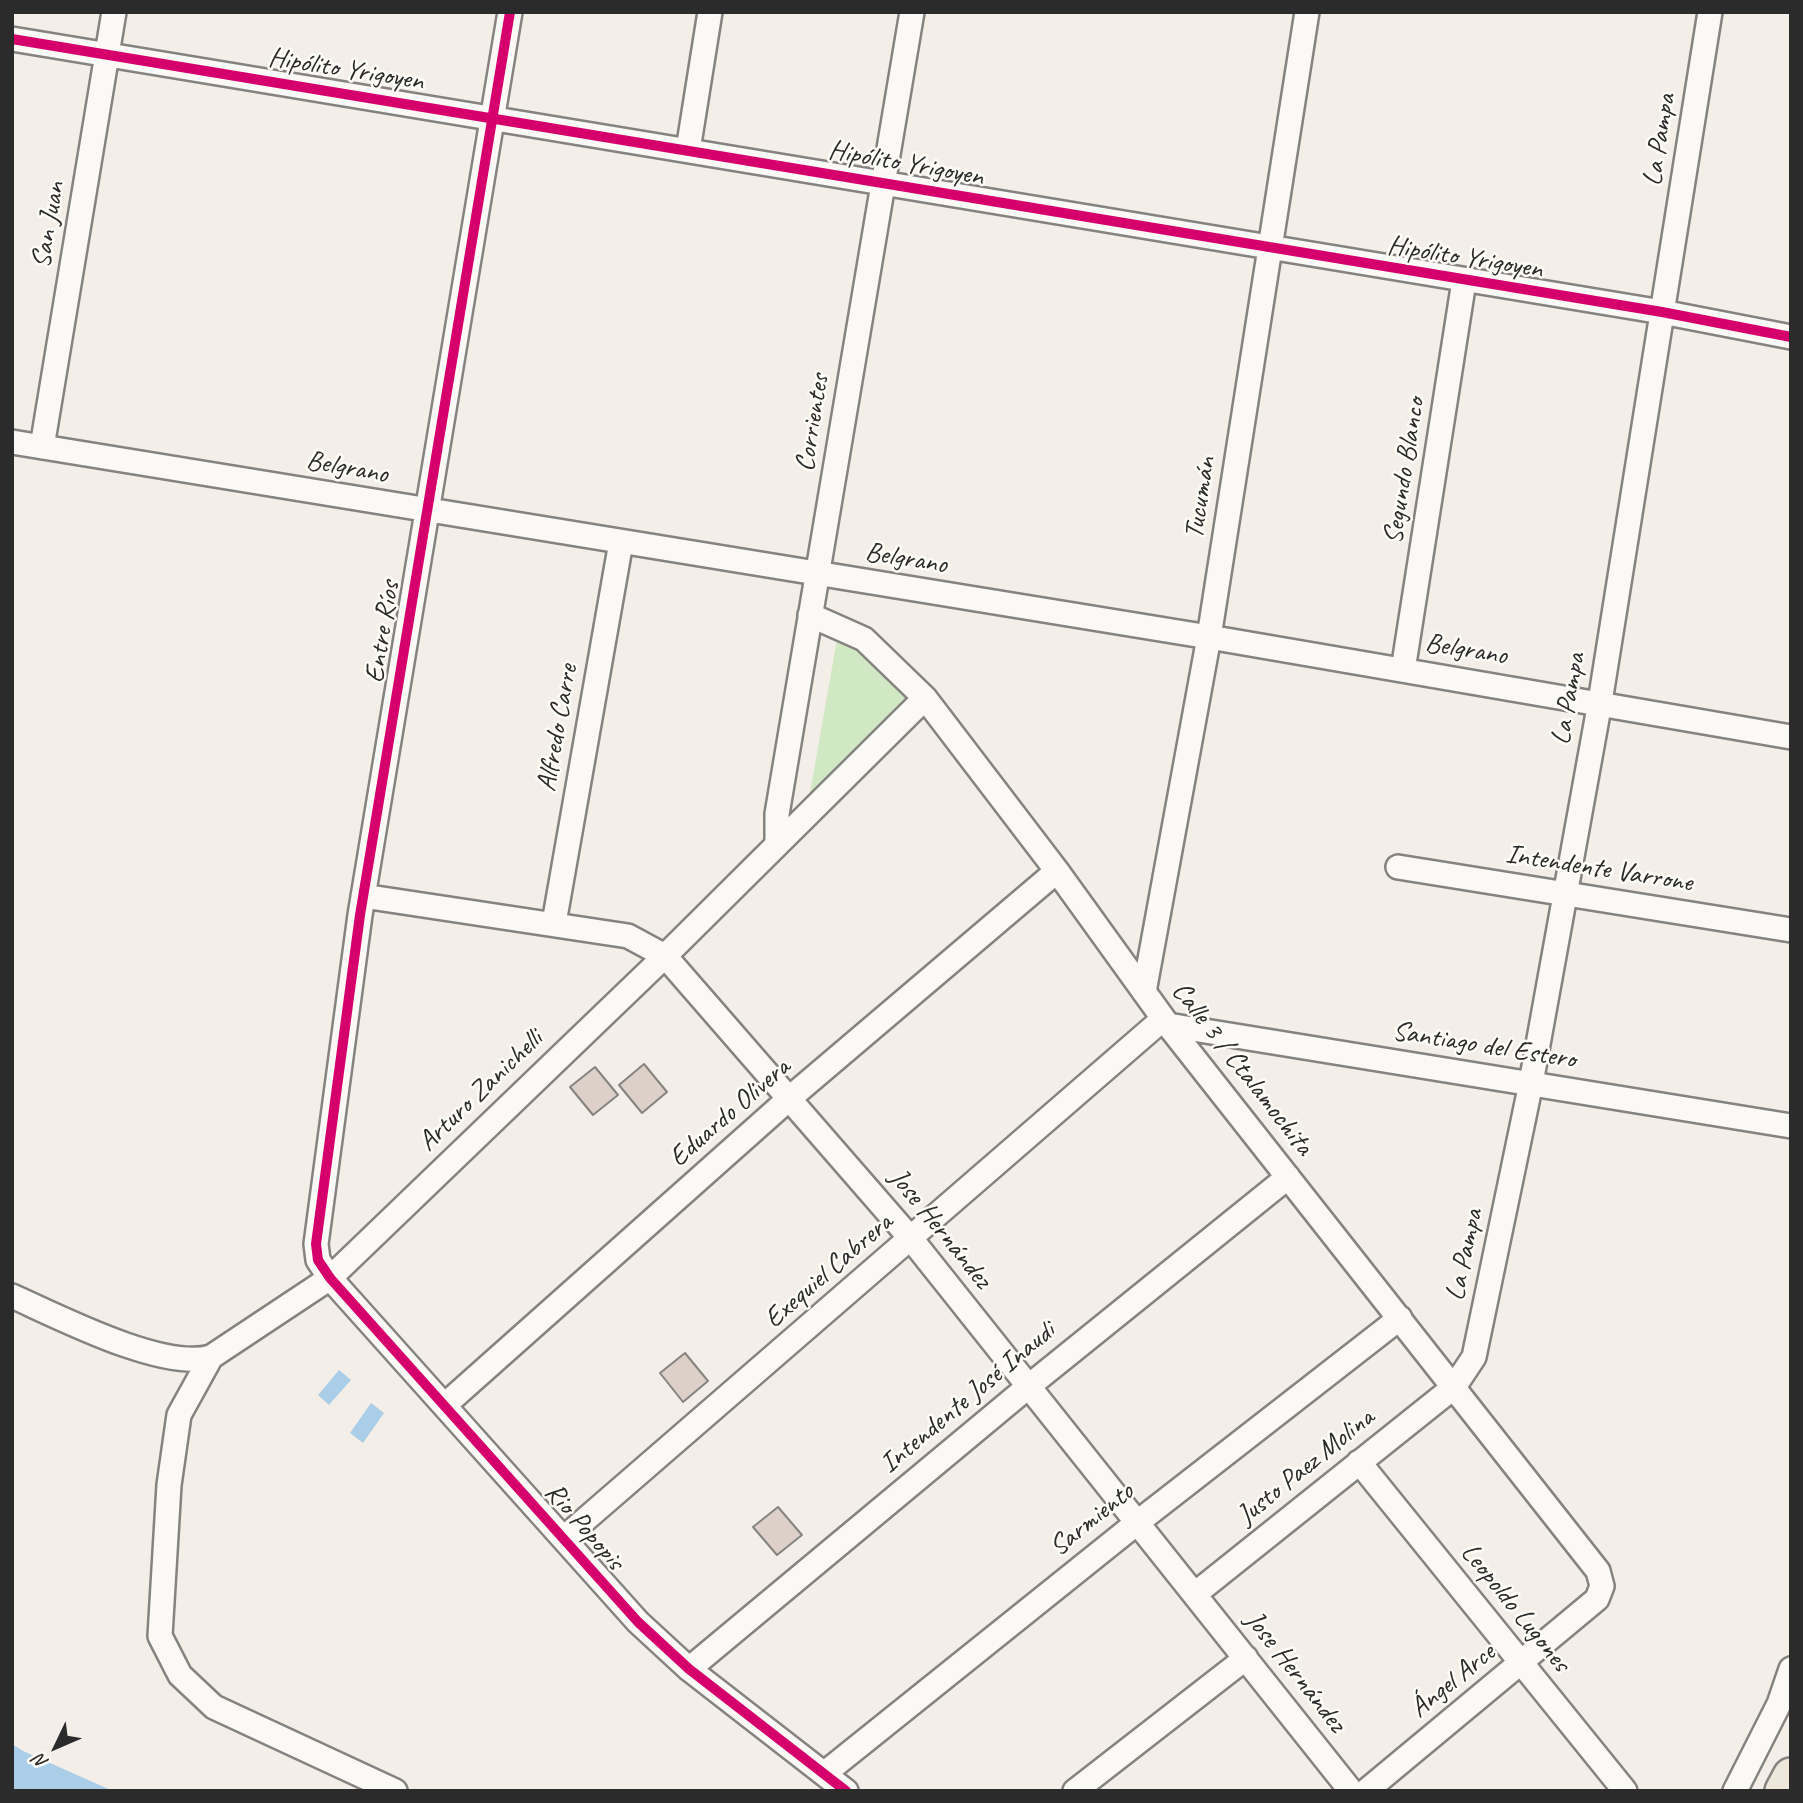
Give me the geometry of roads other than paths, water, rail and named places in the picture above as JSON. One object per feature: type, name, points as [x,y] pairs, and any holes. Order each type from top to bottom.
[{"type":"main road","points":[[1783,1791],[1791,1776]]},
{"type":"street","name":"San Juan","points":[[42,447],[114,12]]},
{"type":"street","name":"Entre Ríos","points":[[324,1269],[316,1244],[363,895],[510,12]]},
{"type":"street","points":[[688,150],[710,12]]},
{"type":"street","name":"Corrientes","points":[[777,844],[777,814],[912,12]]},
{"type":"street","name":"Tucumán","points":[[1144,992],[1209,637],[1307,12]]},
{"type":"street","name":"La Pampa","points":[[1454,1387],[1474,1357],[1531,1083],[1600,702],[1710,12]]},
{"type":"street","name":"Hipólito Yrigoyen","points":[[12,39],[493,117],[1662,313],[1791,337]]},
{"type":"street","name":"Segundo Blanco","points":[[1403,670],[1464,281]]},
{"type":"street","name":"Belgrano","points":[[12,442],[1209,637],[1600,702],[1791,737]]},
{"type":"street","name":"Alfredo Carre","points":[[554,923],[621,542]]},
{"type":"street","name":"Calle 3 / Ctalamochita","points":[[810,615],[864,639],[925,698],[1057,871],[1166,1022],[1598,1571],[1602,1586]]},
{"type":"street","name":"Arturo Zanichelli","points":[[211,1357],[324,1269],[665,956],[925,698]]},
{"type":"street","name":"Intendente Varrone","points":[[1398,867],[1791,930]]},
{"type":"street","name":"Eduardo Olivera","points":[[446,1404],[791,1097],[1057,871]]},
{"type":"street","name":"Jose Hernández","points":[[363,895],[628,936],[665,956],[791,1097],[912,1240],[1351,1791]]},
{"type":"street","name":"Santiago del Estero","points":[[1166,1022],[1791,1126]]},
{"type":"street","name":"Exequiel Cabrera","points":[[564,1538],[1166,1022]]},
{"type":"street","name":"Intendente José Inaudi","points":[[689,1669],[1029,1386],[1288,1177]]},
{"type":"street","name":"Rio Popopis","points":[[324,1269],[638,1622],[689,1669],[846,1791]]},
{"type":"street","points":[[12,1296],[138,1348],[193,1362],[211,1357]]},
{"type":"street","name":"Sarmiento","points":[[825,1773],[1138,1522],[1400,1318]]},
{"type":"street","points":[[211,1357],[179,1415],[169,1485],[160,1636],[180,1675],[214,1707],[395,1791]]},
{"type":"street","name":"Justo Paez Molina","points":[[1195,1594],[1454,1387]]},
{"type":"street","name":"Leopoldo Lugones","points":[[1359,1462],[1625,1791]]},
{"type":"street","name":"Ángel Arce","points":[[1366,1791],[1597,1600],[1602,1586]]},
{"type":"street","points":[[1075,1791],[1246,1658]]},
{"type":"street","points":[[1735,1791],[1779,1704],[1791,1669]]},
{"type":"water","points":[[339,1370],[351,1380],[329,1405],[318,1395]]},
{"type":"water","points":[[371,1403],[384,1413],[363,1443],[350,1433]]},
{"type":"water","points":[[12,1744],[23,1751],[113,1791],[12,1791]]}]
